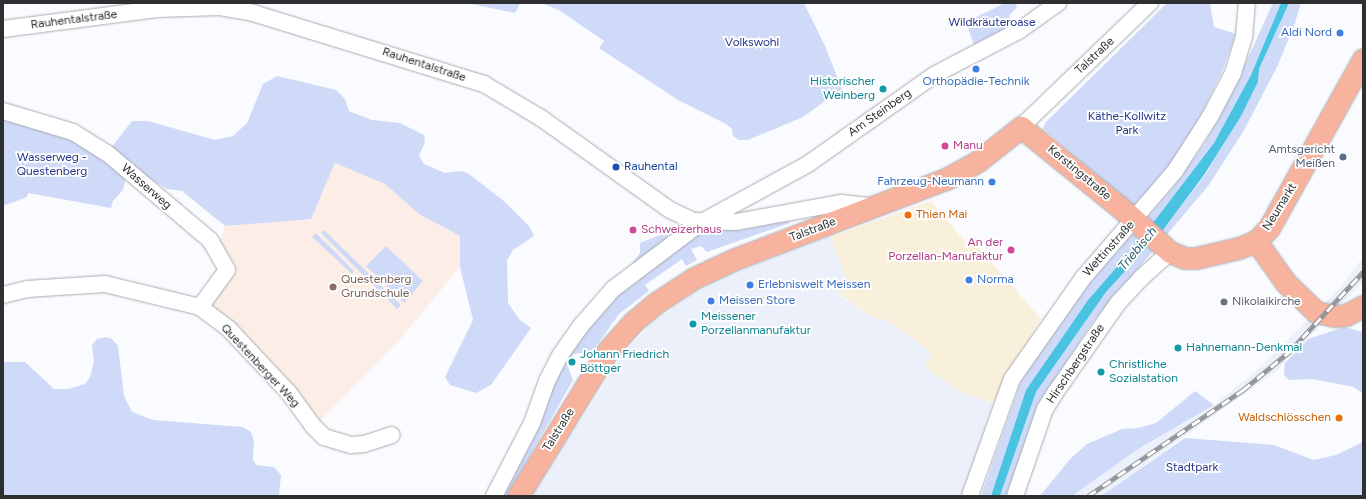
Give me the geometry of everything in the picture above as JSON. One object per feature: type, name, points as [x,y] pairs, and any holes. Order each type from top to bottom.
[{"type":"main road","name":"Neumarkt","points":[[1165,248],[1185,258],[1207,256],[1239,248],[1256,241],[1272,223],[1363,59]]},
{"type":"main road","name":"Talstraße","points":[[518,496],[608,350],[632,323],[678,287],[705,273],[828,225],[871,206],[946,179],[978,161],[1021,127]]},
{"type":"main road","name":"Kerstingstraße","points":[[1021,127],[1165,248]]},
{"type":"main road","points":[[1256,241],[1286,283],[1316,312],[1334,316],[1352,313],[1363,306]]},
{"type":"street","name":"Am Steinberg","points":[[702,222],[808,164],[934,75],[1020,30],[1058,3]]},
{"type":"street","name":"Talstraße","points":[[1021,127],[1150,3]]},
{"type":"street","name":"Wettinstraße","points":[[970,496],[1005,393],[1083,278],[1137,224],[1175,171],[1214,110],[1233,73],[1244,36],[1247,3]]},
{"type":"street","name":"Rauhentalstraße","points":[[3,29],[179,8],[220,7],[259,15],[484,84],[540,118],[670,210],[687,219],[702,222],[736,222],[810,210],[841,203],[871,206]]},
{"type":"street","name":"Wasserweg","points":[[3,111],[73,132],[107,153],[210,240],[227,270],[200,307]]},
{"type":"street","points":[[810,210],[822,214],[828,225]]},
{"type":"street","name":"Talstraße","points":[[494,496],[532,423],[547,380],[579,328],[613,289],[702,222]]},
{"type":"street","name":"Hirschbergstraße","points":[[1015,496],[1045,409],[1118,303],[1165,248]]},
{"type":"street","name":"Questenberger Weg","points":[[3,295],[27,289],[105,284],[200,307],[228,328],[289,393],[312,425],[324,436],[351,445],[364,444],[392,435]]},
{"type":"shaded area","name":"Questenberg Grundschule","points":[[335,163],[385,184],[419,214],[460,236],[460,267],[402,337],[319,422],[239,335],[242,329],[212,306],[235,264],[220,241],[225,226],[311,219]]},
{"type":"shaded area","points":[[931,201],[968,245],[973,241],[1041,319],[993,403],[958,391],[924,366],[932,354],[911,337],[884,319],[876,319],[838,294],[830,237]]},
{"type":"shaded area","points":[[830,236],[847,280],[838,295],[876,319],[884,319],[911,337],[932,354],[924,366],[958,391],[993,403],[962,496],[531,496],[567,435],[573,433],[621,356],[653,322],[696,291],[721,277]]},
{"type":"shaded area","points":[[1363,257],[1363,282],[1275,372],[1101,496],[1072,496],[1138,449],[1214,405],[1257,370],[1341,287]]},
{"type":"green space","points":[[467,3],[520,3],[515,13]]},
{"type":"green space","name":"Volkswohl","points":[[541,3],[804,3],[825,46],[842,89],[803,117],[748,140],[739,140],[733,136],[732,129],[726,124],[678,100],[599,48],[604,41],[559,10]]},
{"type":"green space","name":"Wildkräuteroase","points":[[1005,3],[1015,3],[1017,7],[1009,16],[1016,27],[974,45],[966,22]]},
{"type":"green space","name":"Käthe-Kollwitz Park","points":[[1167,3],[1210,3],[1214,27],[1236,34],[1222,72],[1202,113],[1176,157],[1134,206],[1043,129],[1045,123]]},
{"type":"green space","points":[[1273,3],[1281,3],[1251,75],[1214,143],[1136,245],[1088,300],[1026,390],[991,496],[981,496],[1021,381],[1082,291],[1171,190],[1204,144],[1228,101]]},
{"type":"green space","points":[[1289,3],[1301,3],[1294,26],[1277,67],[1243,132],[1208,186],[1092,323],[1048,390],[1009,496],[1000,496],[1036,392],[1106,292],[1163,230],[1205,175],[1258,82],[1259,69]]},
{"type":"green space","points":[[277,76],[336,90],[345,99],[349,111],[372,120],[400,123],[424,135],[425,142],[419,156],[424,164],[445,173],[462,171],[469,174],[505,202],[529,226],[534,236],[513,250],[507,260],[508,303],[519,319],[531,328],[491,385],[476,393],[450,385],[445,377],[473,320],[460,267],[460,236],[419,214],[385,184],[335,163],[311,219],[225,226],[182,191],[167,189],[107,153],[132,121],[148,121],[215,140],[233,136],[247,123],[263,84]]},
{"type":"green space","name":"Wasserweg - Questenberg","points":[[3,111],[76,140],[126,177],[123,190],[113,201],[111,208],[28,193],[27,197],[3,206]]},
{"type":"green space","points":[[788,220],[790,223],[707,252],[701,246],[691,249],[697,260],[686,266],[682,259],[645,285],[649,291],[619,314],[592,352],[574,354],[567,365],[573,380],[507,496],[499,496],[554,371],[640,253],[640,243],[683,226],[710,230],[743,230]]},
{"type":"green space","points":[[324,230],[401,305],[397,309],[321,233]]},
{"type":"green space","points":[[316,233],[354,271],[352,274],[312,237]]},
{"type":"green space","points":[[386,246],[423,281],[404,303],[366,266]]},
{"type":"green space","points":[[1344,327],[1363,332],[1363,394],[1354,387],[1312,379],[1289,380],[1284,375],[1285,363],[1308,339]]},
{"type":"green space","points":[[106,337],[112,339],[118,346],[124,396],[132,412],[153,420],[243,427],[251,432],[254,441],[253,459],[256,465],[274,467],[281,475],[279,496],[3,496],[3,362],[25,362],[54,389],[68,389],[85,384],[90,377],[94,362],[92,345],[97,339]]},
{"type":"green space","points":[[1195,391],[1214,405],[1138,449],[1072,496],[1040,496],[1070,459],[1087,444],[1122,429],[1138,428],[1156,423]]},
{"type":"green space","name":"Stadtpark","points":[[1185,438],[1274,445],[1314,460],[1336,455],[1363,442],[1363,496],[1101,496]]},
{"type":"water","name":"Triebisch","points":[[1281,3],[1289,3],[1259,69],[1258,82],[1241,116],[1204,175],[1163,230],[1106,292],[1036,392],[1000,496],[991,496],[1026,390],[1088,300],[1136,245],[1214,143],[1251,75]]},
{"type":"railway","points":[[1088,496],[1243,390],[1290,351],[1363,272]]},
{"type":"place","name":"Aldi Nord","points":[[1340,33]]},
{"type":"place","name":"Orthopädie-Technik","points":[[976,69]]},
{"type":"place","name":"Historischer Weinberg","points":[[883,89]]},
{"type":"place","name":"Manu","points":[[945,146]]},
{"type":"place","name":"Amtsgericht Meißen","points":[[1343,157]]},
{"type":"place","name":"Rauhental","points":[[616,167]]},
{"type":"place","name":"Fahrzeug-Neumann","points":[[992,182]]},
{"type":"place","name":"Thien Mai","points":[[908,215]]},
{"type":"place","name":"Schweizerhaus","points":[[633,230]]},
{"type":"place","name":"An der Porzellan-Manufaktur","points":[[1011,250]]},
{"type":"place","name":"Norma","points":[[969,280]]},
{"type":"place","name":"Erlebniswelt Meissen","points":[[750,285]]},
{"type":"place","name":"Questenberg Grundschule","points":[[333,287]]},
{"type":"place","name":"Meissen Store","points":[[711,301]]},
{"type":"place","name":"Nikolaikirche","points":[[1224,302]]},
{"type":"place","name":"Meissener Porzellanmanufaktur","points":[[693,324]]},
{"type":"place","name":"Hahnemann-Denkmal","points":[[1178,348]]},
{"type":"place","name":"Johann Friedrich Böttger","points":[[572,362]]},
{"type":"place","name":"Christliche Sozialstation","points":[[1101,372]]},
{"type":"place","name":"Waldschlösschen","points":[[1339,418]]}]
